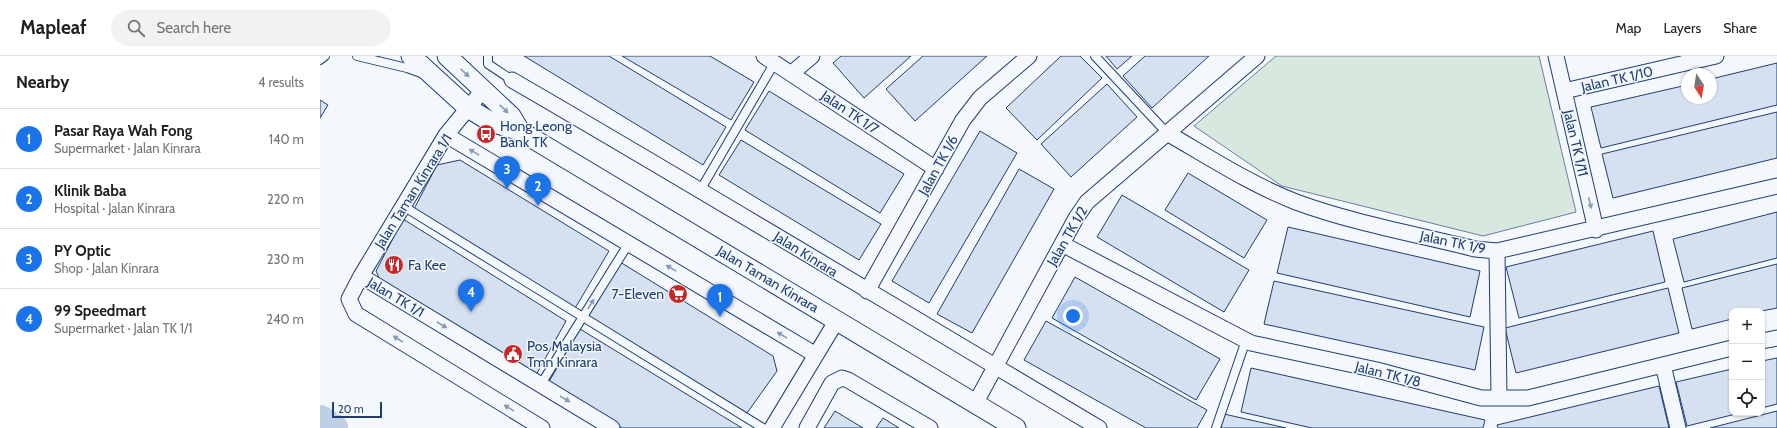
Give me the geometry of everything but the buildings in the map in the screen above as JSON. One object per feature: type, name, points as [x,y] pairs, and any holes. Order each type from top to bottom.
[{"type":"street","name":"Jalan Taman Kinrara","points":[[411,56],[468,108],[491,122],[520,131],[1016,428]]},
{"type":"street","name":"Jalan Taman Kinrara","points":[[447,56],[511,116],[520,131]]},
{"type":"street","points":[[792,73],[812,56]]},
{"type":"street","name":"Jalan TK 1/6","points":[[867,291],[963,120],[980,98],[1029,56]]},
{"type":"street","name":"Jalan TK 1/2","points":[[975,404],[1062,244],[1087,202],[1257,56]]},
{"type":"street","name":"Jalan TK 1/11","points":[[1556,56],[1596,230]]},
{"type":"street","name":"Jalan TK 1/10","points":[[1564,91],[1710,57]]},
{"type":"street","name":"Jalan TK 1/7","points":[[769,59],[936,169]]},
{"type":"street","name":"Jalan Kinrara","points":[[512,80],[700,189],[867,291],[1099,428]]},
{"type":"street","points":[[468,108],[483,90]]},
{"type":"street","name":"Jalan Taman Kinrara 1/1","points":[[361,276],[446,136],[468,108]]},
{"type":"street","name":"Jalan TK 1/9","points":[[1167,133],[1258,184],[1295,202],[1334,214],[1475,249],[1497,252],[1596,230],[1777,186]]},
{"type":"street","points":[[446,136],[816,355]]},
{"type":"street","name":"Jalan TK 1/8","points":[[1062,244],[1251,342],[1377,370],[1481,398],[1528,398],[1729,349]]},
{"type":"street","points":[[1497,252],[1499,398]]},
{"type":"street","name":"Jalan TK 1/1","points":[[542,428],[356,314],[349,299],[361,276],[612,428]]},
{"type":"street","points":[[772,428],[837,320]]},
{"type":"street","points":[[1765,340],[1777,338]]},
{"type":"street","points":[[1663,365],[1678,428]]},
{"type":"street","points":[[807,428],[832,383],[842,378],[848,380],[930,428]]},
{"type":"lane","points":[[320,60],[325,56]]},
{"type":"lane","points":[[358,56],[408,68],[440,82]]},
{"type":"lane","points":[[488,56],[488,64],[512,80]]},
{"type":"lane","points":[[1095,56],[1167,133]]},
{"type":"lane","points":[[700,189],[769,59]]},
{"type":"lane","points":[[403,206],[763,428]]},
{"type":"lane","points":[[541,384],[629,243]]},
{"type":"lane","points":[[1216,428],[1246,340]]},
{"type":"shaded area","points":[[1276,56],[1539,56],[1576,212],[1483,236],[1282,186],[1194,126]]},
{"type":"waterway","points":[[320,420],[333,428]]},
{"type":"place","name":"Hong Leong Bank TK","points":[[486,134]]},
{"type":"place","name":"PY Optic","points":[[507,189]]},
{"type":"place","name":"Klinik Baba","points":[[538,206]]},
{"type":"place","name":"Fa Kee","points":[[394,265]]},
{"type":"place","name":"7-Eleven","points":[[678,294]]},
{"type":"place","name":"99 Speedmart","points":[[471,312]]},
{"type":"place","name":"Pasar Raya Wah Fong","points":[[720,317]]},
{"type":"place","name":"Pos Malaysia Tmn Kinrara","points":[[513,354]]}]
